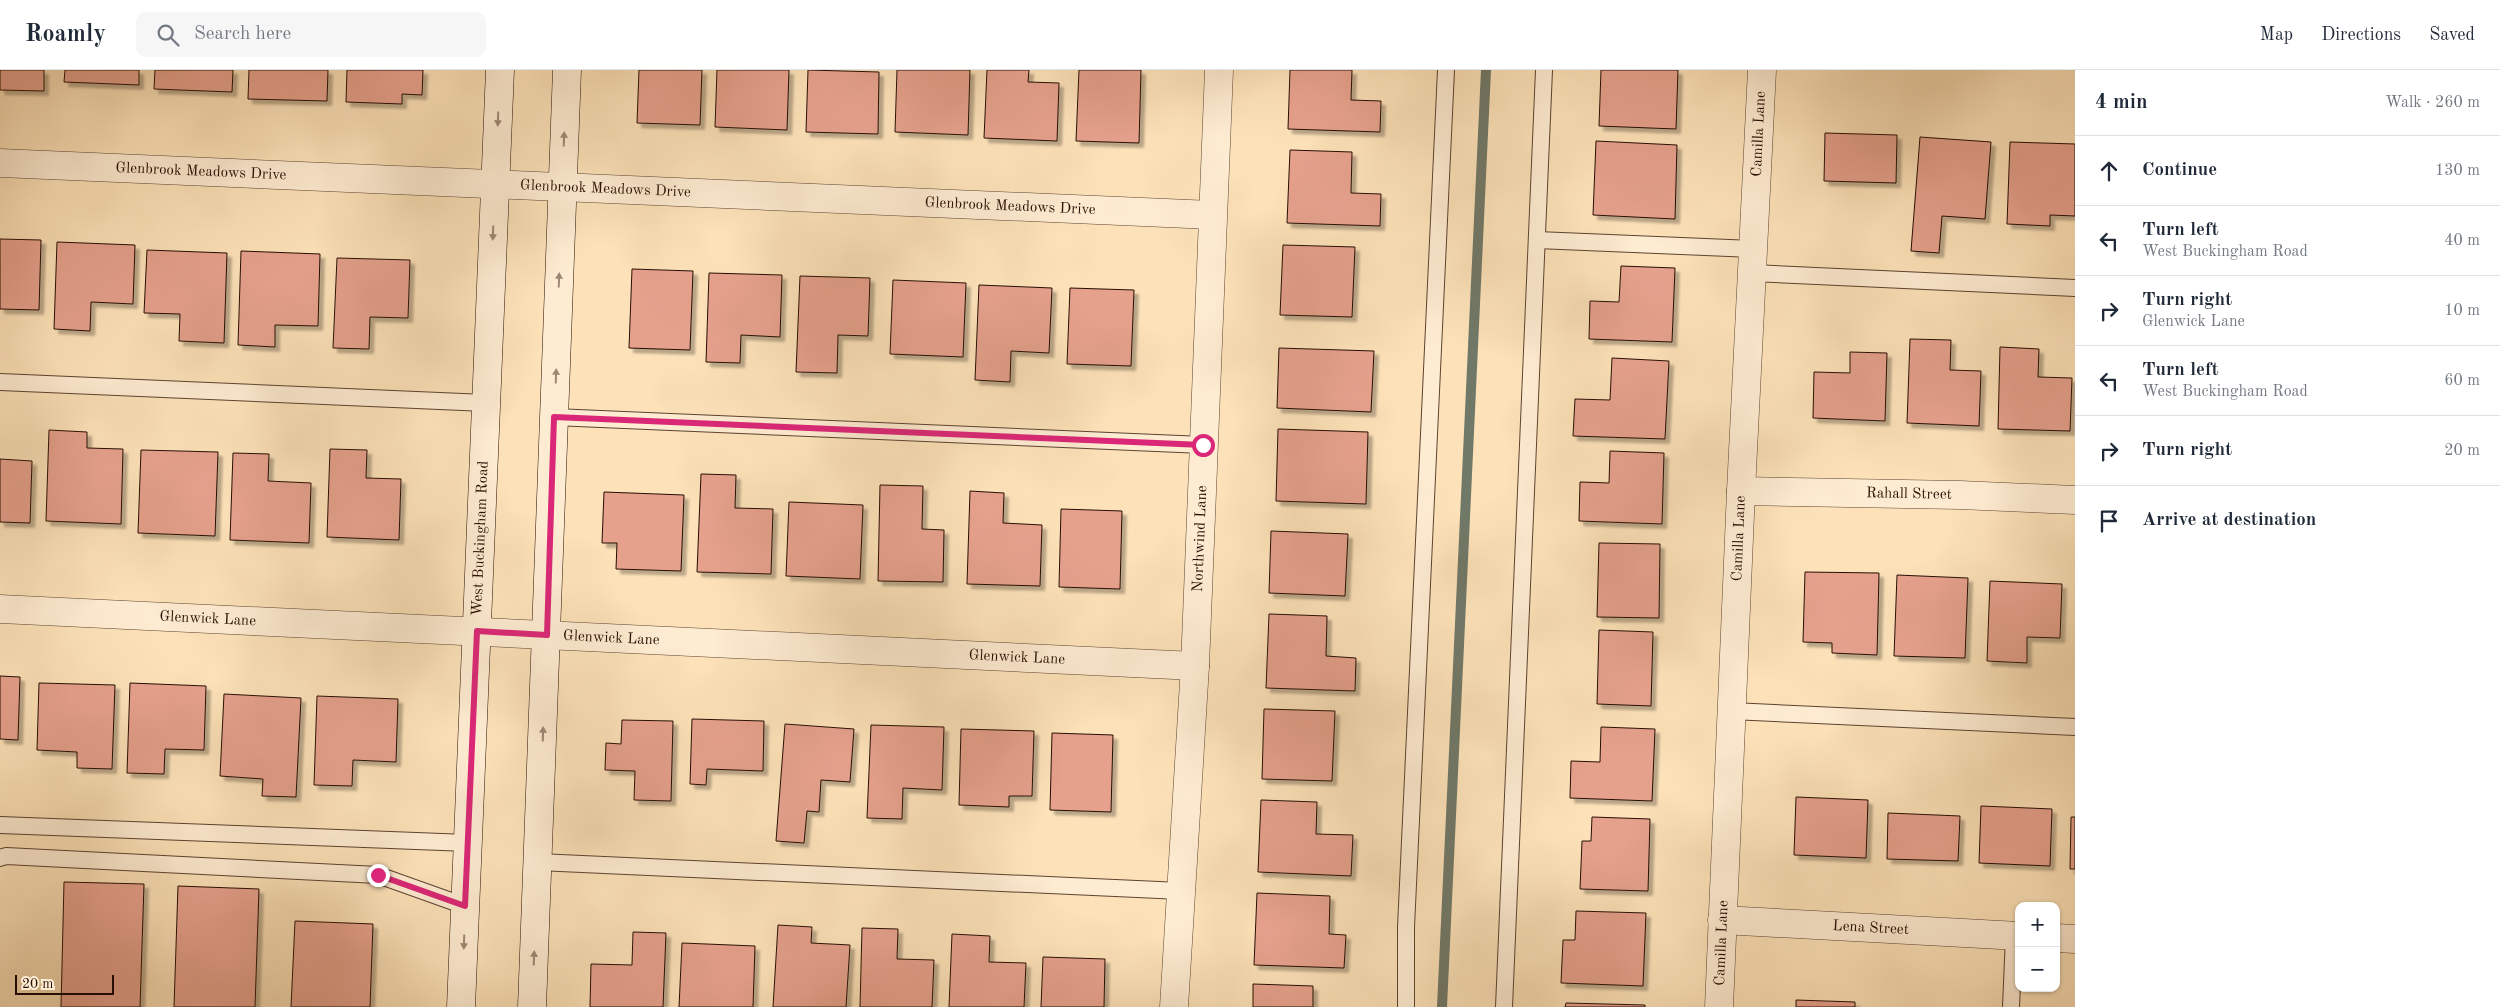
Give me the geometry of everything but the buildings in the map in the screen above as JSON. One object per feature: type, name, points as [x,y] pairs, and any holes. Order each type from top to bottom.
[{"type":"street","name":"West Buckingham Road","points":[[461,1007],[500,70]]},
{"type":"street","points":[[532,1007],[567,70]]},
{"type":"street","name":"Northwind Lane","points":[[1174,1007],[1195,666],[1219,70]]},
{"type":"street","name":"Camilla Lane","points":[[1719,1007],[1741,491],[1762,70]]},
{"type":"street","name":"Glenbrook Meadows Drive","points":[[0,164],[1212,214]]},
{"type":"street","name":"Rahall Street","points":[[1741,491],[1960,495],[2075,500]]},
{"type":"street","name":"Glenwick Lane","points":[[0,608],[1195,666]]},
{"type":"street","name":"Lena Street","points":[[1722,920],[2015,936]]},
{"type":"street","points":[[2060,938],[2075,939]]},
{"type":"lane","points":[[1406,1007],[1406,927],[1446,70]]},
{"type":"lane","points":[[1504,1007],[1544,70]]},
{"type":"lane","points":[[1537,240],[1752,261],[2075,288]]},
{"type":"lane","points":[[0,382],[486,403]]},
{"type":"lane","points":[[554,417],[1203,445]]},
{"type":"lane","points":[[1731,711],[2075,727]]},
{"type":"lane","points":[[0,825],[468,844]]},
{"type":"lane","points":[[0,858],[6,856],[378,875],[465,906]]},
{"type":"lane","points":[[538,862],[1181,891]]},
{"type":"lane","points":[[2011,1007],[2015,947]]},
{"type":"waterway","points":[[1442,1007],[1486,70]]},
{"type":"route","points":[[378,875],[465,906],[477,631],[547,635],[554,417],[1203,445]]}]
